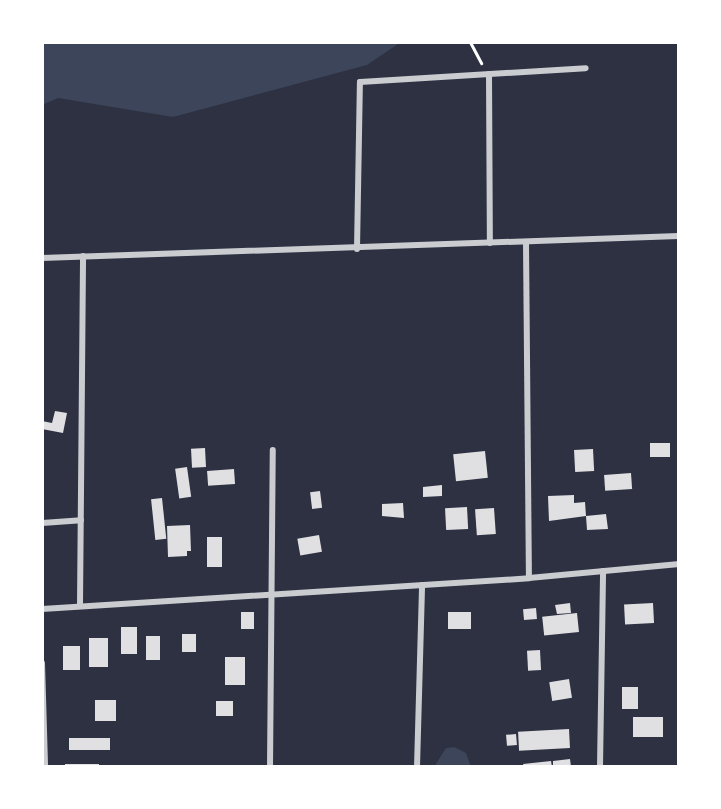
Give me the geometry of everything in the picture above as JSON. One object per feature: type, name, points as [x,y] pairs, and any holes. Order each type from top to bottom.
[{"type":"street","points":[[357,249],[360,82],[586,68]]},
{"type":"street","points":[[489,74],[490,243]]},
{"type":"street","points":[[42,258],[357,249],[679,236]]},
{"type":"street","points":[[526,243],[529,578]]},
{"type":"street","points":[[80,605],[83,256]]},
{"type":"street","points":[[270,767],[274,593],[273,450]]},
{"type":"street","points":[[42,523],[81,520]]},
{"type":"street","points":[[42,609],[529,578],[679,564]]},
{"type":"street","points":[[600,767],[603,571]]},
{"type":"street","points":[[417,767],[422,585]]},
{"type":"street","points":[[42,663],[45,767]]},
{"type":"path","points":[[470,42],[489,74]]},
{"type":"shaded area","points":[[42,42],[401,42],[367,65],[173,117],[58,98],[42,105]]},
{"type":"shaded area","points":[[454,747],[466,753],[471,767],[434,767],[446,748]]},
{"type":"building","points":[[55,411],[67,413],[63,433],[42,429],[42,421],[52,423]]},
{"type":"building","points":[[650,443],[670,443],[670,457],[650,457]]},
{"type":"building","points":[[205,448],[206,467],[192,468],[191,449]]},
{"type":"building","points":[[593,449],[594,471],[575,472],[574,450]]},
{"type":"building","points":[[485,451],[488,478],[456,481],[453,454]]},
{"type":"building","points":[[187,467],[191,497],[179,498],[175,469]]},
{"type":"building","points":[[234,469],[235,484],[208,486],[207,471]]},
{"type":"building","points":[[631,473],[632,489],[605,491],[604,475]]},
{"type":"building","points":[[442,485],[442,496],[423,497],[423,487]]},
{"type":"building","points":[[320,491],[322,508],[312,509],[310,492]]},
{"type":"building","points":[[574,495],[574,503],[585,502],[586,516],[549,521],[548,496]]},
{"type":"building","points":[[162,498],[166,539],[155,540],[151,499]]},
{"type":"building","points":[[403,503],[404,518],[382,516],[382,504]]},
{"type":"building","points":[[467,507],[468,529],[446,530],[445,508]]},
{"type":"building","points":[[494,508],[496,534],[477,535],[475,509]]},
{"type":"building","points":[[606,514],[608,529],[587,530],[586,516]]},
{"type":"building","points":[[190,525],[191,551],[187,551],[187,556],[168,557],[167,526]]},
{"type":"building","points":[[319,535],[322,552],[300,556],[297,539]]},
{"type":"building","points":[[207,537],[222,537],[222,567],[207,567]]},
{"type":"building","points":[[570,603],[571,613],[557,614],[555,605]]},
{"type":"building","points":[[653,603],[654,623],[625,624],[624,605]]},
{"type":"building","points":[[536,608],[537,619],[524,620],[523,609]]},
{"type":"building","points":[[241,612],[254,612],[254,629],[241,629]]},
{"type":"building","points":[[448,612],[471,612],[471,629],[448,629]]},
{"type":"building","points":[[577,613],[579,632],[544,636],[542,617]]},
{"type":"building","points":[[121,627],[137,627],[137,654],[121,654]]},
{"type":"building","points":[[182,634],[196,634],[196,652],[182,652]]},
{"type":"building","points":[[146,636],[160,636],[160,660],[146,660]]},
{"type":"building","points":[[89,638],[108,638],[108,667],[89,667]]},
{"type":"building","points":[[63,646],[80,646],[80,670],[63,670]]},
{"type":"building","points":[[540,650],[541,670],[528,671],[527,651]]},
{"type":"building","points":[[225,657],[245,657],[245,685],[225,685]]},
{"type":"building","points":[[569,679],[572,698],[552,701],[549,682]]},
{"type":"building","points":[[622,687],[638,687],[638,709],[622,709]]},
{"type":"building","points":[[95,700],[116,700],[116,721],[95,721]]},
{"type":"building","points":[[216,701],[233,701],[233,716],[216,716]]},
{"type":"building","points":[[633,717],[663,717],[663,737],[633,737]]},
{"type":"building","points":[[569,729],[570,748],[519,751],[518,732]]},
{"type":"building","points":[[516,734],[517,745],[507,746],[506,735]]},
{"type":"building","points":[[69,738],[110,738],[110,750],[69,750]]},
{"type":"building","points":[[570,759],[571,767],[553,767],[553,761]]},
{"type":"building","points":[[551,761],[552,767],[524,767],[523,764]]},
{"type":"building","points":[[65,764],[99,764],[99,767],[65,767]]}]
